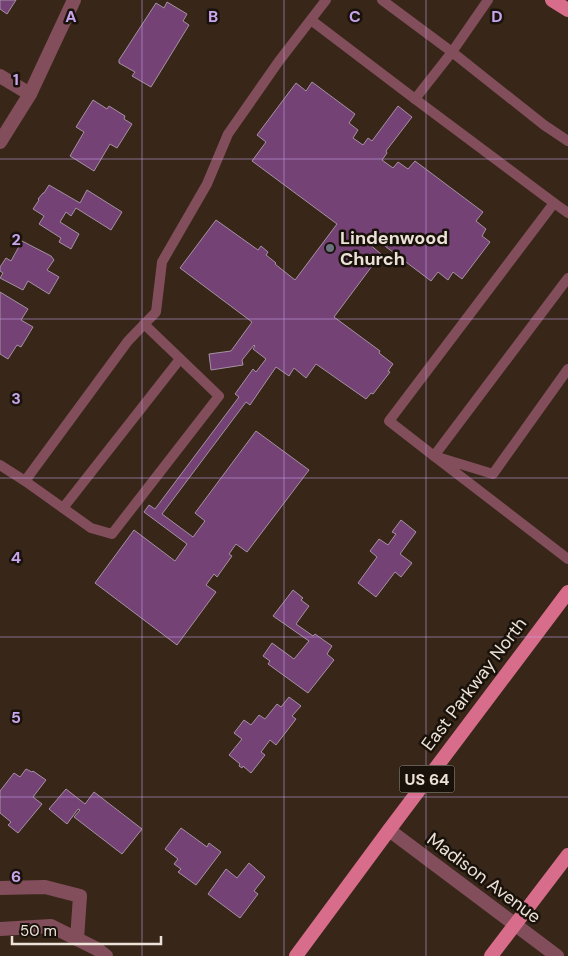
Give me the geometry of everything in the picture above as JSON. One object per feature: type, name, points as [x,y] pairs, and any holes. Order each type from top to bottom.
[{"type":"main road","name":"US 64","points":[[558,604],[568,588]]},
{"type":"main road","points":[[558,604],[568,592]]},
{"type":"main road","name":"East Parkway North","points":[[296,956],[558,604]]},
{"type":"main road","points":[[491,956],[568,855]]},
{"type":"street","points":[[0,142],[30,94],[74,0]]},
{"type":"street","points":[[0,76],[30,94]]},
{"type":"street","name":"Madison Avenue","points":[[388,830],[556,956]]},
{"type":"street","points":[[0,888],[45,887],[80,896],[77,940]]},
{"type":"street","points":[[0,929],[51,926],[97,949],[106,956]]},
{"type":"lane","points":[[25,481],[128,341],[156,312],[162,262],[208,184],[228,134],[326,0]]},
{"type":"lane","points":[[382,0],[452,52],[544,125],[568,141]]},
{"type":"lane","points":[[415,99],[452,52],[488,0]]},
{"type":"lane","points":[[311,20],[568,213]]},
{"type":"lane","points":[[554,203],[389,422],[568,559]]},
{"type":"lane","points":[[434,456],[568,278]]},
{"type":"lane","points":[[0,465],[91,528],[112,534],[219,396],[144,324]]},
{"type":"lane","points":[[62,508],[180,359]]},
{"type":"lane","points":[[434,456],[492,474],[568,369]]},
{"type":"building","points":[[0,0],[16,0],[7,14],[0,9]]},
{"type":"building","points":[[167,2],[187,14],[183,21],[189,25],[151,87],[132,76],[135,72],[119,63],[119,60],[156,3],[164,8]]},
{"type":"building","points":[[312,82],[355,114],[349,123],[358,130],[353,138],[363,145],[368,138],[372,141],[398,106],[412,117],[386,151],[387,153],[382,160],[393,168],[398,162],[408,169],[415,161],[483,212],[476,221],[486,229],[482,236],[490,242],[462,279],[453,272],[448,280],[438,272],[431,281],[373,237],[368,243],[381,254],[334,317],[380,351],[379,353],[393,364],[388,371],[390,372],[373,394],[371,393],[366,399],[316,364],[306,378],[294,368],[289,376],[276,367],[250,405],[246,402],[162,514],[193,537],[205,521],[195,513],[256,431],[309,470],[247,552],[236,544],[229,554],[232,556],[217,577],[214,574],[206,585],[216,592],[177,645],[95,583],[134,530],[175,561],[187,544],[144,512],[149,505],[155,509],[239,397],[235,394],[253,369],[256,372],[266,359],[253,349],[254,345],[242,360],[243,365],[211,370],[209,354],[231,351],[252,322],[180,268],[216,220],[258,250],[261,246],[268,252],[266,255],[275,264],[295,280],[337,224],[252,161],[266,142],[257,135],[296,83],[306,91]]},
{"type":"building","points":[[93,100],[107,109],[109,106],[125,116],[124,119],[132,124],[117,148],[110,144],[94,171],[70,156],[84,132],[76,127]]},
{"type":"building","points":[[49,185],[80,203],[87,190],[122,212],[111,230],[76,208],[71,216],[66,212],[60,222],[79,234],[71,249],[59,242],[61,238],[39,224],[44,216],[33,209]]},
{"type":"building","points":[[22,241],[51,256],[54,260],[47,270],[59,277],[49,294],[28,281],[23,290],[0,278],[3,273],[0,271],[0,267],[6,258],[11,261]]},
{"type":"building","points":[[0,292],[28,309],[21,320],[33,327],[21,347],[17,345],[8,359],[0,354]]},
{"type":"building","points":[[401,520],[416,532],[400,554],[412,563],[401,577],[395,572],[376,597],[358,583],[377,557],[370,551],[379,539],[388,545],[396,534],[392,532]]},
{"type":"building","points":[[293,590],[309,606],[296,624],[332,646],[327,654],[334,660],[308,693],[268,664],[270,661],[263,656],[272,643],[294,659],[309,641],[273,616]]},
{"type":"building","points":[[289,697],[301,706],[292,716],[296,719],[276,745],[270,740],[261,752],[265,755],[251,773],[243,766],[242,768],[239,766],[240,764],[229,755],[242,739],[234,733],[244,720],[251,725],[259,715],[265,719],[277,704],[281,707]]},
{"type":"building","points":[[26,769],[33,771],[46,780],[33,797],[42,804],[18,833],[8,825],[11,822],[0,813],[0,791],[14,773],[20,777]]},
{"type":"building","points":[[66,789],[85,804],[94,792],[142,829],[122,854],[74,817],[80,810],[78,809],[67,824],[49,809]]},
{"type":"building","points":[[181,828],[207,847],[209,843],[221,852],[196,885],[178,872],[181,869],[174,864],[178,859],[165,849]]},
{"type":"building","points":[[249,863],[265,877],[254,891],[258,894],[240,918],[208,894],[226,869],[237,878]]},
{"type":"place","name":"Lindenwood Church","points":[[330,248]]}]
